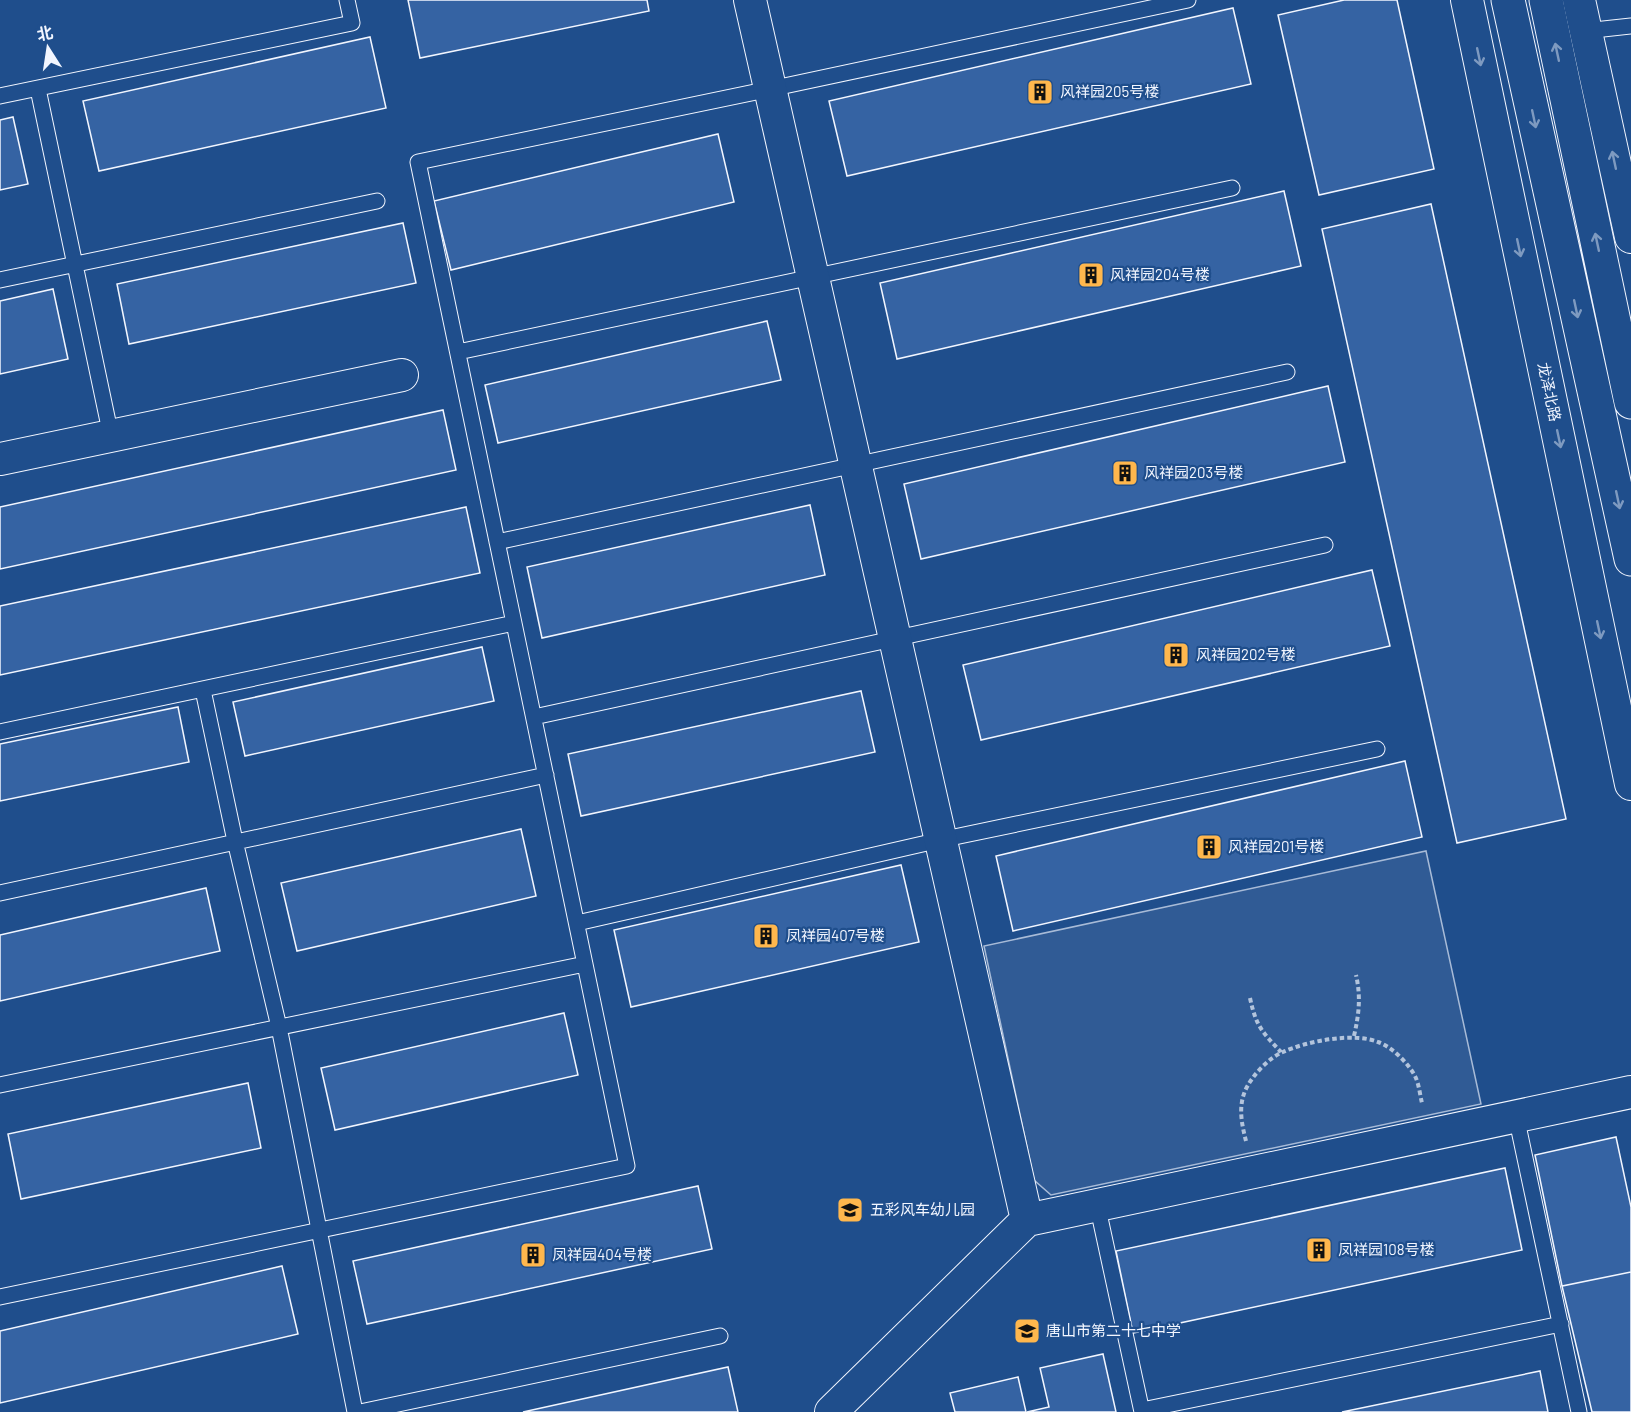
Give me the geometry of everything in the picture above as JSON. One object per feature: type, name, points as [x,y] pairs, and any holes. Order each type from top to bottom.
[{"type":"main road","points":[[1508,0],[1631,559]]},
{"type":"main road","points":[[1546,0],[1631,402]]},
{"type":"street","points":[[750,0],[1026,1220]]},
{"type":"street","name":"龙泽北路","points":[[1467,0],[1631,784]]},
{"type":"street","points":[[1579,0],[1631,237]]},
{"type":"street","points":[[0,459],[402,375]]},
{"type":"street","points":[[831,1412],[1026,1220],[1631,1092]]},
{"type":"lane","points":[[0,96],[351,22],[347,0]]},
{"type":"lane","points":[[0,1298],[627,1166],[418,162],[1188,0]]},
{"type":"lane","points":[[1585,31],[1631,26]]},
{"type":"lane","points":[[38,89],[111,436]]},
{"type":"lane","points":[[458,352],[1232,188]]},
{"type":"lane","points":[[0,280],[377,201]]},
{"type":"lane","points":[[497,542],[1287,372]]},
{"type":"lane","points":[[534,717],[1325,545]]},
{"type":"lane","points":[[0,732],[514,623]]},
{"type":"lane","points":[[203,690],[235,841],[279,1027],[354,1412]]},
{"type":"lane","points":[[577,923],[940,840],[1377,749]]},
{"type":"lane","points":[[0,892],[546,775]]},
{"type":"lane","points":[[0,1085],[585,964]]},
{"type":"lane","points":[[1516,1116],[1579,1412]]},
{"type":"lane","points":[[1097,1204],[1142,1411],[1561,1324]]},
{"type":"lane","points":[[360,1412],[720,1335]]},
{"type":"path","points":[[1354,1036],[1360,1012],[1360,993],[1356,975]]},
{"type":"path","points":[[1250,998],[1260,1029],[1281,1052]]},
{"type":"path","points":[[1252,1172],[1240,1116],[1244,1092],[1257,1073],[1281,1052],[1336,1038],[1354,1036],[1379,1042],[1400,1057],[1415,1077],[1430,1134]]},
{"type":"shaded area","points":[[1426,851],[1481,1104],[1051,1195],[1034,1180],[984,946]]},
{"type":"building","points":[[408,0],[647,0],[649,11],[420,58]]},
{"type":"building","points":[[1344,0],[1397,0],[1434,169],[1319,195],[1278,15]]},
{"type":"building","name":"风祥园205号楼","points":[[1233,8],[1251,84],[847,176],[829,101]]},
{"type":"building","points":[[370,37],[386,108],[99,171],[83,101]]},
{"type":"building","points":[[13,117],[28,184],[0,190],[0,120]]},
{"type":"building","points":[[718,134],[734,202],[451,270],[434,201]]},
{"type":"building","name":"风祥园204号楼","points":[[1284,191],[1301,266],[897,359],[880,283]]},
{"type":"building","points":[[1431,204],[1566,819],[1457,843],[1322,229]]},
{"type":"building","points":[[403,223],[416,283],[129,344],[117,284]]},
{"type":"building","points":[[53,289],[68,359],[0,374],[0,301]]},
{"type":"building","points":[[767,321],[781,380],[498,443],[485,385]]},
{"type":"building","name":"风祥园203号楼","points":[[1328,386],[1345,462],[921,559],[904,484]]},
{"type":"building","points":[[443,410],[456,470],[0,569],[0,507]]},
{"type":"building","points":[[810,505],[825,575],[542,638],[527,567]]},
{"type":"building","points":[[466,507],[480,573],[0,675],[0,606]]},
{"type":"building","name":"风祥园202号楼","points":[[1372,570],[1390,646],[981,740],[963,665]]},
{"type":"building","points":[[482,647],[494,701],[245,756],[233,702]]},
{"type":"building","points":[[861,691],[875,752],[581,816],[568,754]]},
{"type":"building","points":[[178,707],[189,762],[0,801],[0,744]]},
{"type":"building","name":"风祥园201号楼","points":[[1405,761],[1422,837],[1013,931],[996,856]]},
{"type":"building","points":[[521,829],[536,896],[297,951],[281,883]]},
{"type":"building","name":"凤祥园407号楼","points":[[901,865],[919,942],[631,1007],[614,930]]},
{"type":"building","points":[[206,888],[220,951],[0,1001],[0,935]]},
{"type":"building","points":[[564,1013],[578,1075],[335,1130],[321,1068]]},
{"type":"building","points":[[248,1083],[261,1148],[21,1199],[8,1134]]},
{"type":"building","points":[[1616,1137],[1631,1207],[1631,1272],[1562,1286],[1535,1155]]},
{"type":"building","name":"凤祥园108号楼","points":[[1505,1168],[1522,1250],[1133,1333],[1116,1251]]},
{"type":"building","name":"凤祥园404号楼","points":[[698,1186],[712,1249],[367,1324],[353,1261]]},
{"type":"building","points":[[282,1266],[298,1334],[0,1403],[0,1331]]},
{"type":"building","points":[[1631,1272],[1631,1412],[1592,1412],[1562,1286]]},
{"type":"building","points":[[1103,1354],[1116,1412],[1027,1412],[1049,1407],[1040,1368]]},
{"type":"building","points":[[728,1367],[738,1412],[523,1412]]},
{"type":"building","points":[[1540,1371],[1548,1412],[1342,1412]]},
{"type":"building","points":[[1018,1377],[1026,1412],[955,1412],[950,1393]]},
{"type":"place","name":"风祥园205号楼","points":[[1040,92]]},
{"type":"place","name":"风祥园204号楼","points":[[1091,275]]},
{"type":"place","name":"风祥园203号楼","points":[[1125,473]]},
{"type":"place","name":"风祥园202号楼","points":[[1176,655]]},
{"type":"place","name":"风祥园201号楼","points":[[1209,847]]},
{"type":"place","name":"凤祥园407号楼","points":[[766,936]]},
{"type":"place","name":"五彩风车幼儿园","points":[[850,1210]]},
{"type":"place","name":"凤祥园108号楼","points":[[1319,1250]]},
{"type":"place","name":"凤祥园404号楼","points":[[533,1255]]},
{"type":"place","name":"唐山市第二十七中学","points":[[1027,1331]]}]
